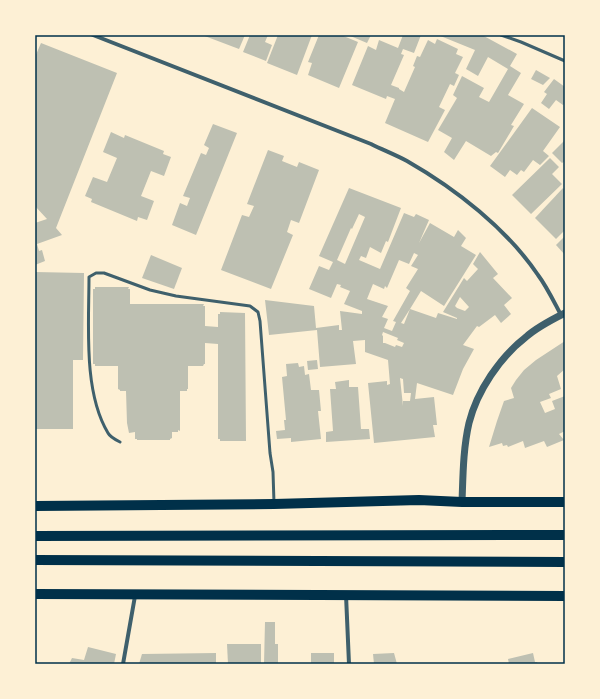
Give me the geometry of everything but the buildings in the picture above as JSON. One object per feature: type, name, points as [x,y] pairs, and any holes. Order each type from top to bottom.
[{"type":"main road","points":[[35,506],[274,504],[419,500],[462,502],[565,502]]},
{"type":"main road","points":[[35,536],[565,535]]},
{"type":"main road","points":[[35,560],[565,562]]},
{"type":"main road","points":[[35,594],[565,596]]},
{"type":"street","points":[[93,35],[371,144],[406,161],[440,181],[479,211],[514,244],[538,275],[563,314],[526,336],[501,361],[478,396],[469,423],[463,470],[462,502]]},
{"type":"street","points":[[123,664],[136,594]]},
{"type":"street","points":[[346,595],[349,664]]},
{"type":"lane","points":[[501,35],[565,61]]},
{"type":"lane","points":[[120,442],[108,434],[97,407],[91,379],[89,343],[89,278],[96,273],[104,273],[150,290],[176,296],[250,306],[258,312],[260,321],[270,453],[273,472],[274,504]]}]
